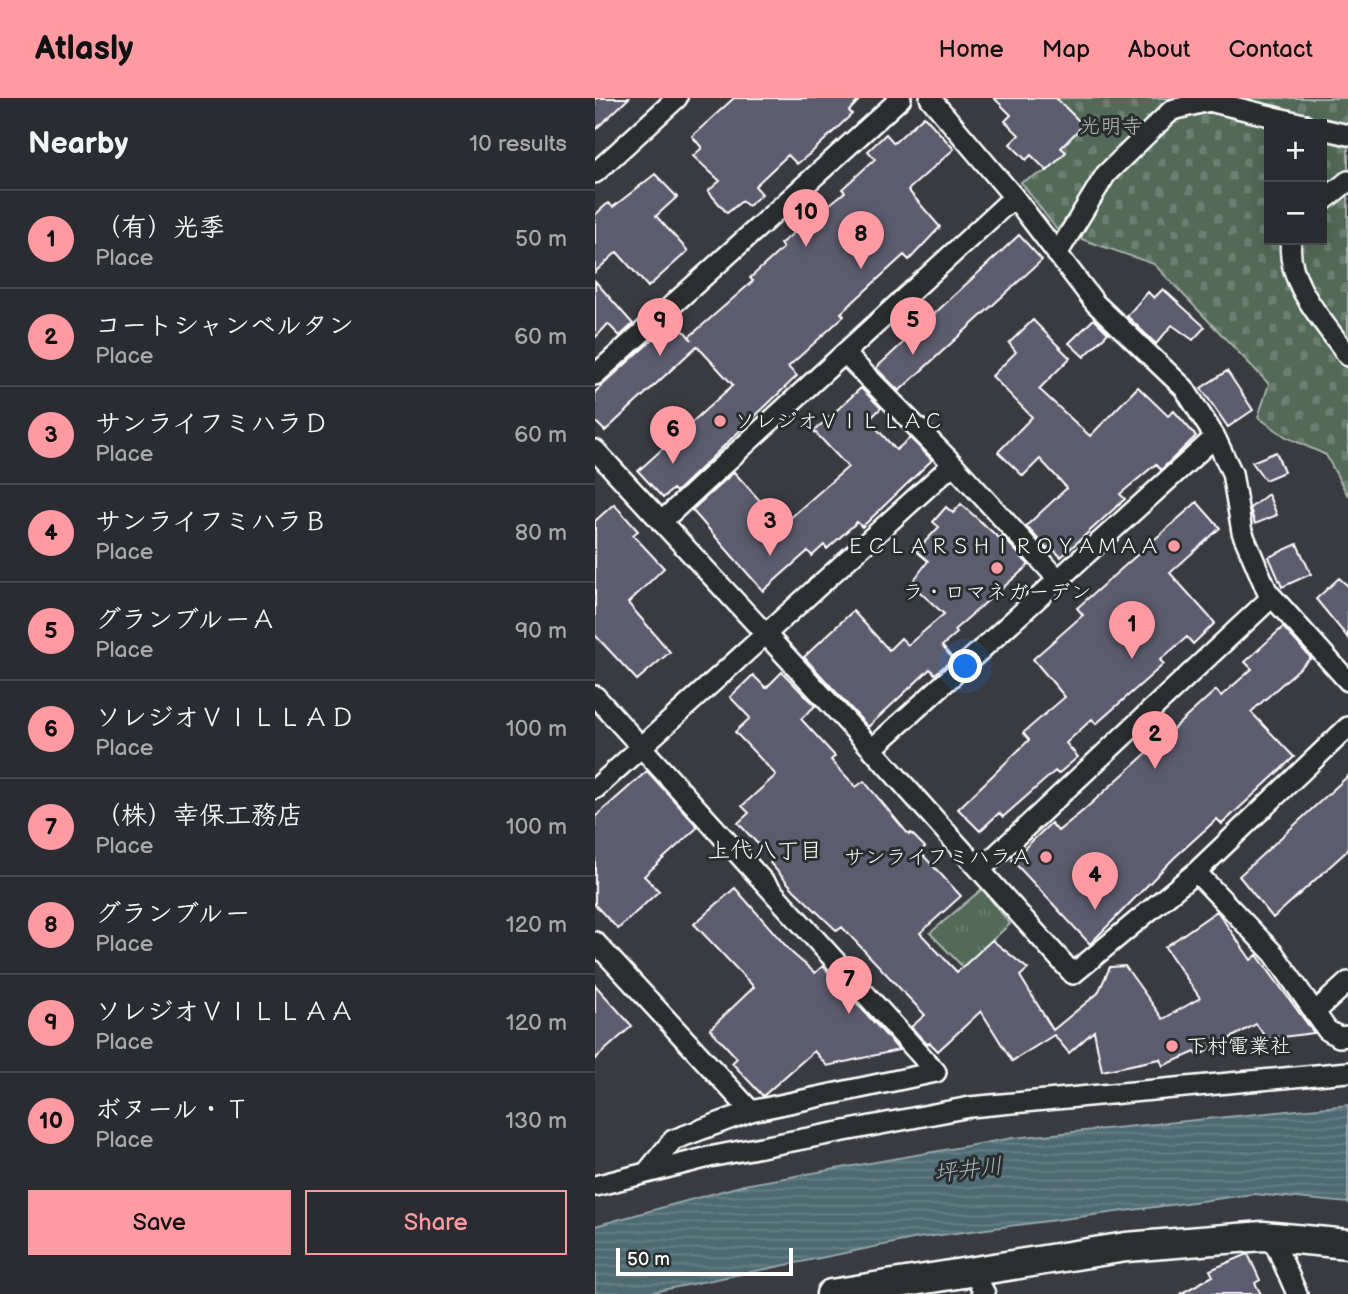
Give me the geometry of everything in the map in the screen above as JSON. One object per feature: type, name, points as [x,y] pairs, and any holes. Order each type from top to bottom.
[{"type":"street","points":[[595,173],[677,98]]},
{"type":"street","points":[[595,375],[901,98]]},
{"type":"street","points":[[1057,254],[1106,174],[1172,110],[1209,101],[1283,119]]},
{"type":"street","points":[[942,102],[1095,303],[1184,388],[1215,436],[1232,473],[1242,532],[1272,597],[1348,681]]},
{"type":"street","points":[[1327,130],[1348,135]]},
{"type":"street","points":[[1327,198],[1348,180]]},
{"type":"street","points":[[661,522],[1014,197]]},
{"type":"street","points":[[1290,245],[1289,256],[1294,274],[1348,356]]},
{"type":"street","points":[[845,354],[953,464],[1057,578]]},
{"type":"street","points":[[872,749],[1215,436]]},
{"type":"street","points":[[595,450],[872,749],[1073,974],[1196,872],[1348,727]]},
{"type":"street","points":[[595,789],[953,464]]},
{"type":"street","points":[[980,870],[1272,597]]},
{"type":"street","points":[[595,696],[936,1072],[751,1111],[673,1139],[646,1173]]},
{"type":"street","points":[[1196,872],[1274,954],[1327,1030],[1339,1037],[1348,1036]]},
{"type":"street","points":[[595,942],[751,1111]]},
{"type":"street","points":[[1314,1013],[1348,982]]},
{"type":"street","points":[[595,1186],[709,1157],[970,1107],[1348,1073]]},
{"type":"street","points":[[831,1294],[979,1282],[1126,1247],[1272,1237],[1348,1244]]},
{"type":"street","points":[[1272,1237],[1297,1294]]},
{"type":"green space","name":"光明寺","points":[[1056,98],[1188,98],[1160,111],[1057,230],[1021,182],[1047,171],[1065,153],[1061,148],[1083,125]]},
{"type":"green space","points":[[1194,98],[1348,98],[1348,496],[1326,455],[1286,437],[1258,417],[1269,384],[1154,264],[1081,239],[1101,197],[1144,146]]},
{"type":"green space","points":[[982,889],[1010,924],[963,967],[930,933]]},
{"type":"water","name":"坪井川","points":[[1348,1105],[1348,1203],[1254,1194],[918,1238],[643,1294],[595,1294],[595,1226],[744,1185],[1013,1138]]},
{"type":"building","points":[[595,98],[629,98],[595,130]]},
{"type":"building","points":[[734,98],[861,98],[849,111],[852,114],[812,152],[797,164],[788,155],[755,186],[762,194],[748,206],[742,201],[727,213],[708,191],[720,181],[693,156],[702,148],[692,136]]},
{"type":"building","name":"光明寺","points":[[994,98],[1056,98],[1083,125],[1061,148],[1066,152],[1047,171],[1031,155],[1026,160],[1010,144],[1019,135],[1005,121],[1011,115]]},
{"type":"building","points":[[924,116],[954,149],[908,190],[940,227],[909,260],[904,255],[841,313],[844,316],[788,367],[797,376],[676,492],[673,489],[663,498],[638,471],[733,385],[697,346],[605,431],[595,421],[595,392],[674,320],[689,337],[753,281],[750,278],[783,248],[780,244],[845,192],[842,189],[875,159],[868,151],[886,134],[894,143]]},
{"type":"building","points":[[655,174],[677,197],[656,216],[688,251],[648,287],[617,252],[595,272],[595,215],[608,203],[613,207]]},
{"type":"building","points":[[1019,235],[1042,260],[899,391],[876,368]]},
{"type":"building","points":[[595,281],[633,324],[620,336],[608,324],[595,338]]},
{"type":"building","points":[[1163,289],[1205,327],[1193,340],[1172,325],[1156,344],[1127,316],[1148,292],[1154,298]]},
{"type":"building","points":[[1094,319],[1108,333],[1084,357],[1069,343]]},
{"type":"building","points":[[1033,320],[1070,358],[1039,389],[1090,436],[1138,387],[1168,416],[1174,411],[1196,436],[1161,470],[1156,464],[1120,494],[1125,499],[1061,557],[1050,546],[1047,549],[1026,526],[1067,488],[1040,459],[1023,476],[998,452],[1032,417],[992,376],[1016,352],[1009,343]]},
{"type":"building","points":[[1227,371],[1253,410],[1228,427],[1201,388]]},
{"type":"building","points":[[861,388],[881,408],[869,420],[896,450],[910,438],[932,460],[862,527],[857,522],[827,549],[824,545],[812,556],[808,551],[763,591],[692,510],[734,472],[782,525],[848,467],[814,431]]},
{"type":"building","points":[[1276,452],[1284,472],[1265,480],[1252,462]]},
{"type":"building","points":[[1268,494],[1277,515],[1255,524],[1250,508]]},
{"type":"building","points":[[1197,502],[1220,528],[1170,573],[1215,623],[1193,644],[1187,637],[1160,660],[1164,664],[1096,724],[1092,719],[1066,743],[1078,757],[1058,774],[1055,771],[1003,817],[999,813],[980,831],[958,809],[1029,740],[1023,733],[1065,697],[1033,659],[1083,615],[1077,608]]},
{"type":"building","points":[[614,504],[638,531],[633,535],[664,568],[628,603],[670,652],[637,680],[595,635],[595,521]]},
{"type":"building","points":[[961,504],[999,538],[1002,536],[1029,565],[954,630],[957,633],[942,646],[953,659],[935,674],[930,669],[868,727],[804,657],[853,611],[889,650],[901,638],[908,645],[944,614],[911,584],[928,561],[916,551],[939,527],[933,522],[946,507],[953,513]]},
{"type":"building","points":[[1297,544],[1311,574],[1282,587],[1269,557]]},
{"type":"building","points":[[1339,578],[1348,586],[1348,638],[1316,599]]},
{"type":"building","points":[[1283,627],[1311,658],[1251,712],[1294,757],[1222,824],[1217,819],[1174,858],[1090,944],[1012,860],[1051,823],[1058,831],[1084,810],[1216,690],[1221,696],[1252,669],[1245,662]]},
{"type":"building","points":[[782,672],[815,706],[801,719],[835,756],[831,760],[856,787],[864,781],[909,835],[911,833],[925,847],[920,852],[961,896],[920,933],[957,972],[992,940],[1028,969],[1020,976],[1053,1030],[1098,993],[1110,967],[1125,966],[1163,1019],[1200,998],[1165,947],[1217,911],[1251,960],[1257,955],[1314,1033],[1267,1039],[1256,1024],[1198,1056],[1195,1052],[1163,1066],[1160,1059],[1102,1071],[1094,1031],[1069,1053],[1054,1035],[1012,1061],[981,1011],[938,1051],[930,1043],[927,1044],[911,1027],[925,1015],[842,927],[837,931],[794,890],[770,863],[773,860],[738,823],[749,813],[742,806],[776,775],[735,732],[750,718],[730,697],[753,675],[766,688]]},
{"type":"building","points":[[647,771],[698,827],[644,876],[659,891],[618,929],[595,905],[595,817]]},
{"type":"building","points":[[1348,776],[1348,850],[1273,918],[1239,876]]},
{"type":"building","points":[[735,888],[792,953],[815,973],[823,966],[899,1050],[827,1066],[814,1051],[763,1096],[732,1063],[737,1058],[710,1029],[754,987],[694,924]]},
{"type":"building","points":[[595,985],[632,1026],[595,1059]]},
{"type":"building","points":[[1248,1254],[1260,1280],[1255,1283],[1261,1294],[1180,1294],[1213,1276],[1210,1270]]},
{"type":"place","name":"ボヌール・Ｔ","points":[[806,247]]},
{"type":"place","name":"グランブルー","points":[[861,269]]},
{"type":"place","name":"グランブルーＡ","points":[[913,355]]},
{"type":"place","name":"ソレジオＶＩＬＬＡＡ","points":[[660,356]]},
{"type":"place","name":"ソレジオＶＩＬＬＡＣ","points":[[720,421]]},
{"type":"place","name":"ソレジオＶＩＬＬＡＤ","points":[[673,464]]},
{"type":"place","name":"ＥＣＬＡＲＳＨＩＲＯＹＡＭＡＡ","points":[[1174,546]]},
{"type":"place","name":"サンライフミハラＤ","points":[[770,556]]},
{"type":"place","name":"ラ・ロマネガーデン","points":[[997,568]]},
{"type":"place","name":"（有）光季","points":[[1132,659]]},
{"type":"place","name":"コートシャンベルタン","points":[[1155,769]]},
{"type":"place","name":"サンライフミハラＡ","points":[[1046,857]]},
{"type":"place","name":"サンライフミハラＢ","points":[[1095,910]]},
{"type":"place","name":"（株）幸保工務店","points":[[849,1014]]},
{"type":"place","name":"下村電業社","points":[[1172,1046]]},
{"type":"district","name":"上代八丁目","points":[[765,850]]}]
